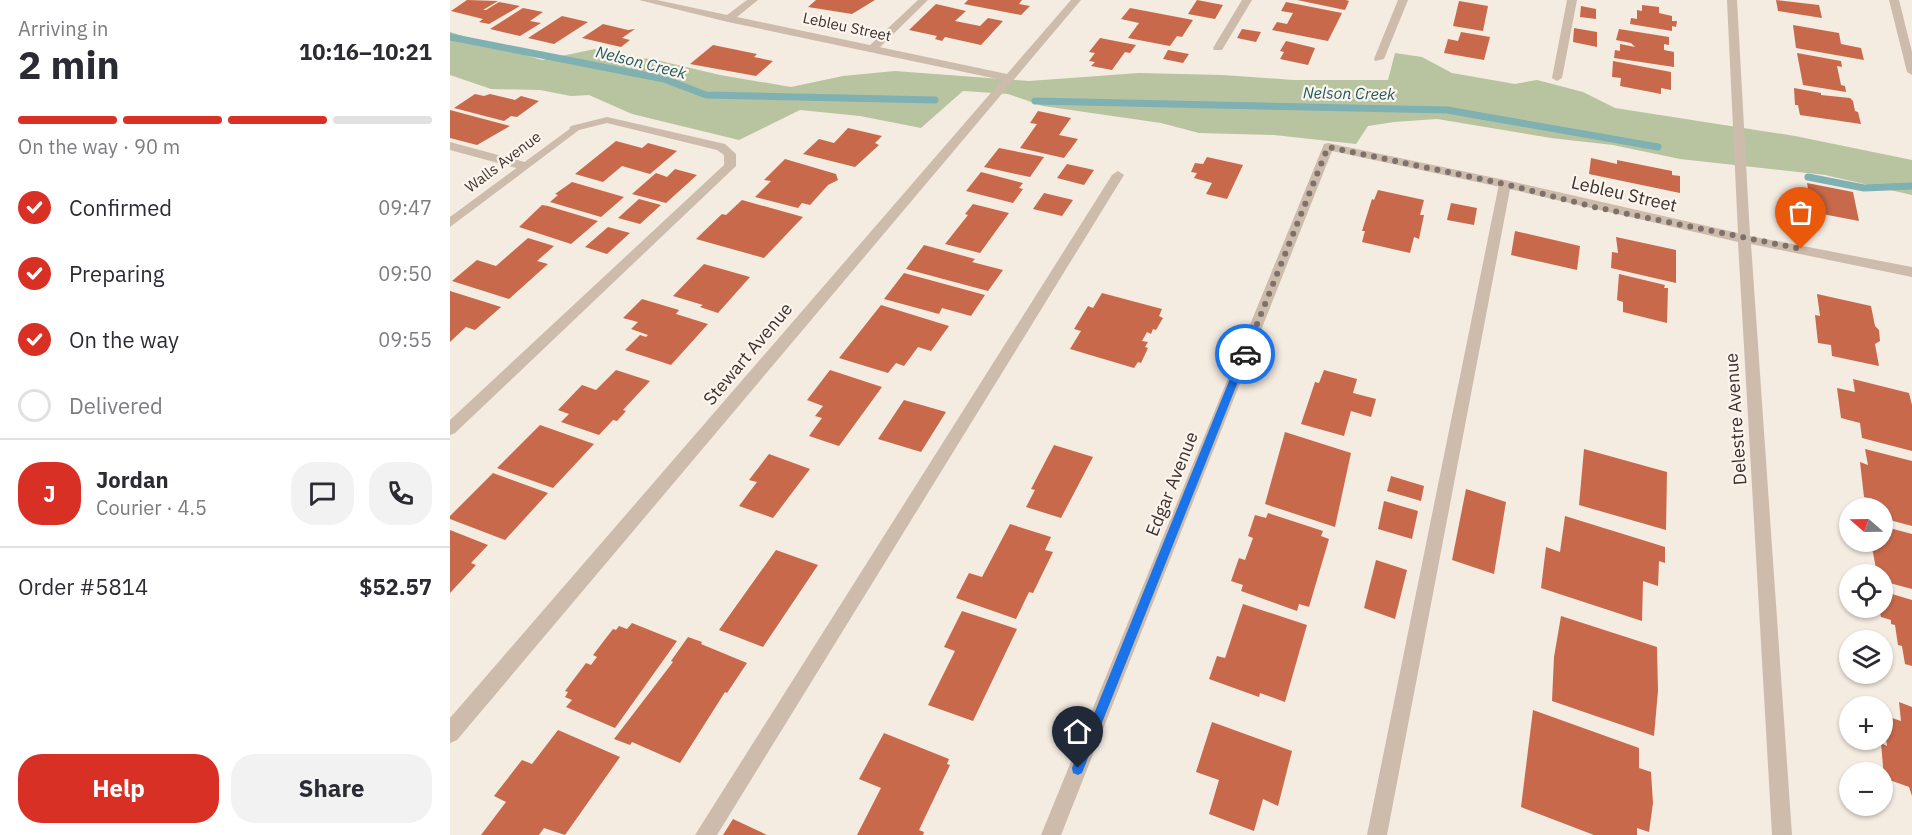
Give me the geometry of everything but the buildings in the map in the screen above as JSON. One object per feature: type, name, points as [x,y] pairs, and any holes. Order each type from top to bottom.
[{"type":"street","name":"Lebleu Street","points":[[644,0],[1009,78]]},
{"type":"street","points":[[728,19],[753,0]]},
{"type":"street","points":[[872,49],[923,0]]},
{"type":"street","name":"Stewart Avenue","points":[[450,733],[1076,0]]},
{"type":"street","points":[[1218,48],[1247,0]]},
{"type":"street","points":[[1379,59],[1403,0]]},
{"type":"street","points":[[1557,78],[1572,0]]},
{"type":"street","name":"Delestre Avenue","points":[[1732,0],[1744,238],[1782,835]]},
{"type":"street","points":[[1894,0],[1912,72]]},
{"type":"street","name":"Walls Avenue","points":[[450,223],[575,128],[607,120],[721,147],[730,154],[730,166],[450,429]]},
{"type":"street","points":[[450,146],[524,166]]},
{"type":"street","name":"Lebleu Street","points":[[1328,147],[1505,184],[1594,207],[1912,272]]},
{"type":"street","name":"Edgar Avenue","points":[[1051,835],[1328,147]]},
{"type":"street","points":[[705,835],[1118,175]]},
{"type":"street","points":[[1377,835],[1505,184]]},
{"type":"green space","points":[[450,32],[542,60],[595,49],[618,56],[652,59],[720,75],[791,87],[843,76],[895,71],[1029,81],[1139,73],[1294,80],[1388,80],[1395,53],[1422,57],[1452,73],[1515,84],[1537,80],[1583,92],[1615,108],[1795,136],[1912,160],[1912,195],[1825,175],[1680,159],[1613,145],[1551,138],[1437,119],[1368,126],[1356,144],[1274,135],[1199,133],[1161,123],[1043,106],[1008,94],[963,91],[921,128],[860,116],[800,110],[739,140],[632,114],[589,95],[571,96],[540,90],[491,89],[450,75]]},
{"type":"waterway","name":"Nelson Creek","points":[[450,37],[664,79],[706,95],[935,100]]},
{"type":"waterway","name":"Nelson Creek","points":[[1035,101],[1447,110],[1658,147]]},
{"type":"waterway","name":"Nelson Creek","points":[[1808,177],[1864,188],[1912,186]]},
{"type":"way so far","points":[[1245,354],[1328,147],[1505,184],[1594,207],[1705,231],[1801,249]]},
{"type":"route","points":[[1078,768],[1245,354]]}]
